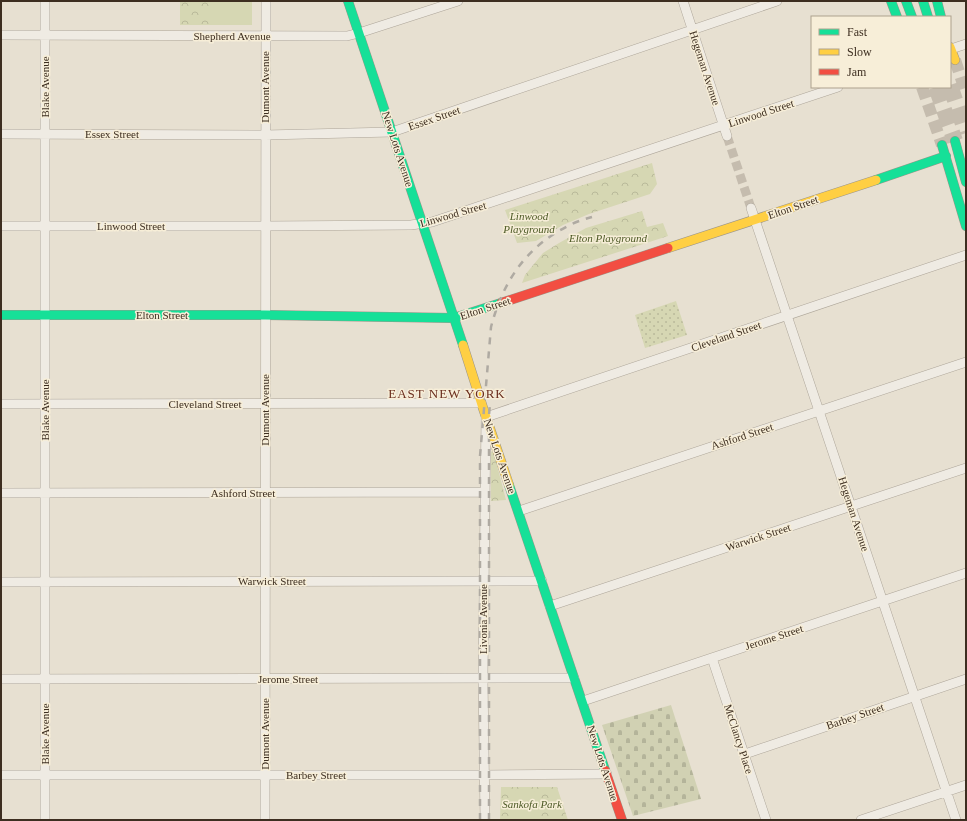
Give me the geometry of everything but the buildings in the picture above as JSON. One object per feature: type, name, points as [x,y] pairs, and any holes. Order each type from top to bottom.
[{"type":"main road","name":"New Lots Avenue","points":[[348,1],[481,403],[519,511],[622,820]]},
{"type":"main road","points":[[891,1],[897,16]]},
{"type":"main road","points":[[906,1],[912,16]]},
{"type":"main road","points":[[923,1],[928,16]]},
{"type":"main road","points":[[937,1],[941,16]]},
{"type":"main road","points":[[951,50],[955,60]]},
{"type":"main road","points":[[955,141],[966,182]]},
{"type":"main road","points":[[942,144],[966,226]]},
{"type":"main road","name":"Elton Street","points":[[1,316],[265,315],[454,318],[946,156]]},
{"type":"street","name":"Blake Avenue","points":[[45,1],[45,820]]},
{"type":"street","name":"Dumont Avenue","points":[[265,820],[266,1]]},
{"type":"street","name":"Shepherd Avenue","points":[[1,35],[348,36],[359,34],[458,1]]},
{"type":"street","name":"Hegeman Avenue","points":[[682,1],[727,136]]},
{"type":"street","name":"Essex Street","points":[[1,134],[265,135],[392,132],[777,1]]},
{"type":"street","points":[[951,48],[966,44]]},
{"type":"street","name":"Linwood Street","points":[[1,226],[265,226],[422,224],[432,222],[835,88]]},
{"type":"street","name":"Hegeman Avenue","points":[[751,208],[956,820]]},
{"type":"street","name":"Cleveland Street","points":[[486,417],[966,255]]},
{"type":"street","name":"Ashford Street","points":[[519,511],[966,362]]},
{"type":"street","name":"Cleveland Street","points":[[1,404],[481,403]]},
{"type":"street","name":"Livonia Avenue","points":[[485,820],[483,678],[486,417]]},
{"type":"street","name":"Warwick Street","points":[[550,606],[966,468]]},
{"type":"street","name":"Ashford Street","points":[[1,493],[484,492]]},
{"type":"street","name":"Jerome Street","points":[[583,701],[966,573]]},
{"type":"street","name":"Warwick Street","points":[[1,582],[542,581]]},
{"type":"street","name":"McClancy Place","points":[[712,658],[766,820]]},
{"type":"street","name":"Jerome Street","points":[[1,679],[574,678]]},
{"type":"street","name":"Barbey Street","points":[[745,754],[966,680]]},
{"type":"street","name":"Barbey Street","points":[[1,775],[607,774]]},
{"type":"street","points":[[861,820],[966,785]]},
{"type":"green space","points":[[180,1],[210,1],[210,25],[180,25]]},
{"type":"green space","points":[[210,1],[252,1],[252,25],[210,25]]},
{"type":"green space","name":"Linwood Playground","points":[[652,163],[657,184],[650,194],[589,214],[563,225],[536,241],[517,243],[505,210]]},
{"type":"green space","name":"Elton Playground","points":[[642,211],[647,227],[663,223],[668,236],[522,283],[525,275],[543,253],[559,243],[586,228]]},
{"type":"green space","points":[[676,301],[687,335],[645,348],[635,315]]},
{"type":"green space","points":[[493,450],[506,500],[491,501],[491,452]]},
{"type":"green space","points":[[671,705],[701,799],[633,816],[602,725]]},
{"type":"green space","name":"Sankofa Park","points":[[501,787],[557,787],[568,820],[500,820]]},
{"type":"green space","points":[[516,789],[535,790],[534,820],[515,820]]},
{"type":"tunnel","points":[[955,60],[966,93]]},
{"type":"tunnel","points":[[922,88],[942,145]]},
{"type":"tunnel","points":[[936,88],[955,141]]},
{"type":"tunnel","points":[[951,88],[966,133]]},
{"type":"tunnel","points":[[727,136],[751,208]]},
{"type":"railway","points":[[480,820],[480,456],[491,327],[502,294],[519,266],[530,254],[542,242],[556,233],[574,223],[592,217]]},
{"type":"railway","points":[[489,820],[490,404]]},
{"type":"traffic: fast","points":[[348,1],[463,345]]},
{"type":"traffic: fast","points":[[891,1],[897,16]]},
{"type":"traffic: fast","points":[[906,1],[912,16]]},
{"type":"traffic: fast","points":[[923,1],[928,16]]},
{"type":"traffic: fast","points":[[937,1],[941,16]]},
{"type":"traffic: fast","points":[[955,141],[966,182]]},
{"type":"traffic: fast","points":[[942,145],[966,226]]},
{"type":"traffic: fast","points":[[876,180],[946,156]]},
{"type":"traffic: fast","points":[[1,315],[265,315],[454,318],[501,303]]},
{"type":"traffic: fast","points":[[509,485],[605,770]]},
{"type":"traffic: slow","points":[[951,50],[955,60]]},
{"type":"traffic: slow","points":[[668,248],[876,180]]},
{"type":"traffic: slow","points":[[463,345],[509,485]]},
{"type":"traffic: jam","points":[[501,303],[668,248]]},
{"type":"traffic: jam","points":[[605,770],[622,820]]},
{"type":"district","name":"EAST NEW YORK","points":[[447,393]]}]
